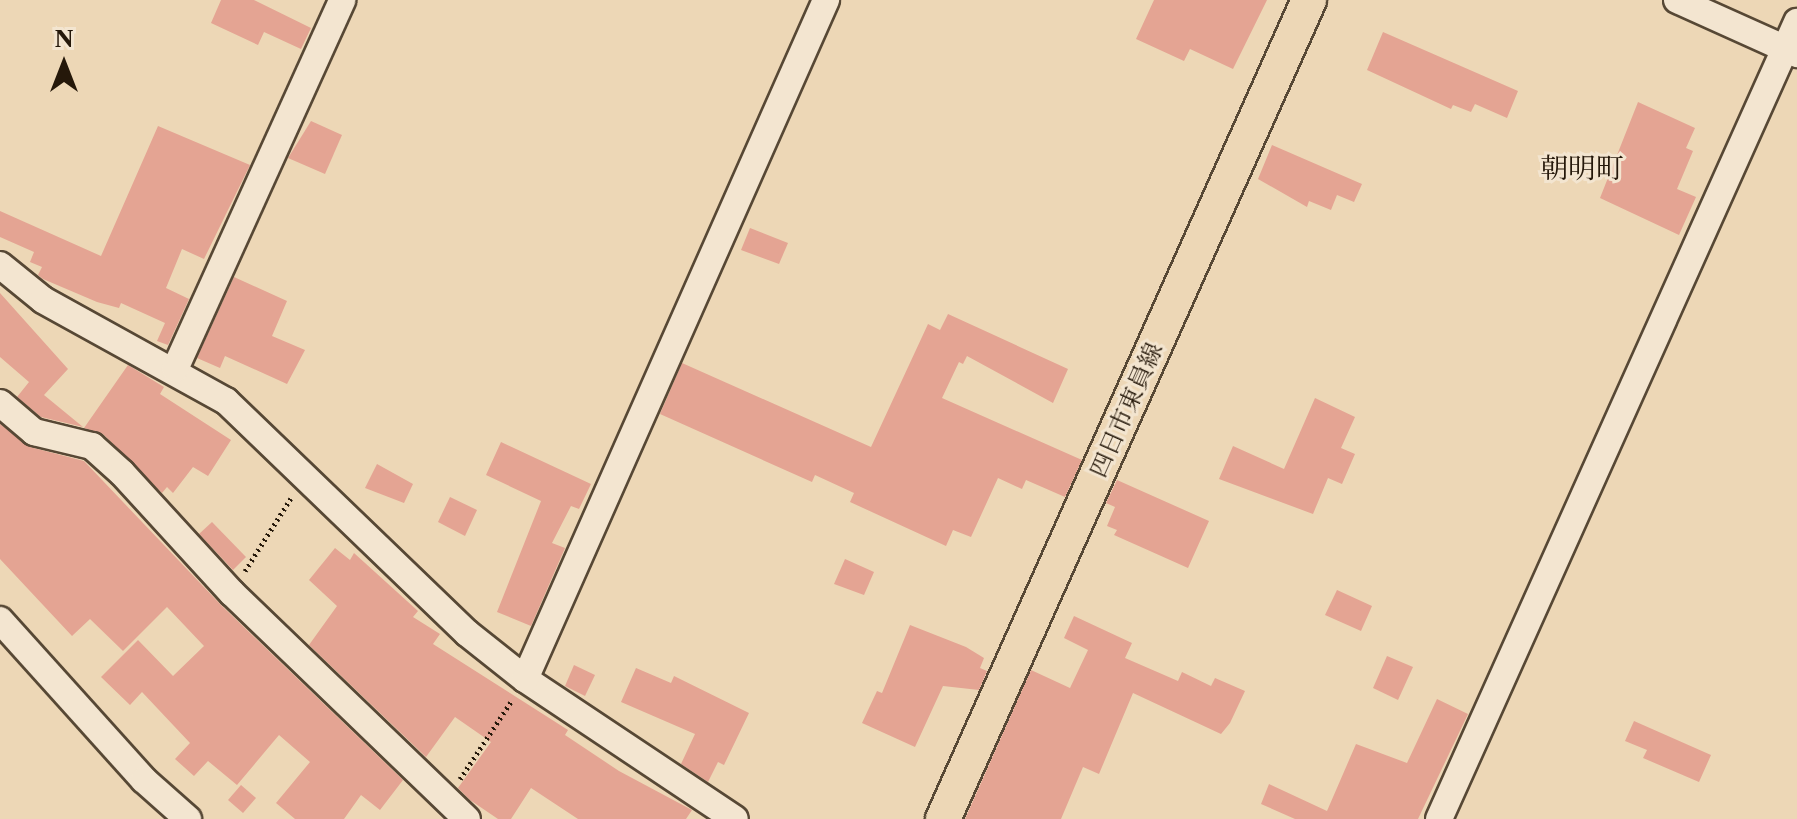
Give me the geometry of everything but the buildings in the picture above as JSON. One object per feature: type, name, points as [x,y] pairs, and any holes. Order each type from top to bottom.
[{"type":"main road","name":"四日市東員線","points":[[943,819],[1309,0]]},
{"type":"street","points":[[175,369],[342,0]]},
{"type":"street","points":[[525,679],[826,0]]},
{"type":"street","points":[[1677,0],[1791,51]]},
{"type":"street","points":[[1439,819],[1791,51],[1797,22]]},
{"type":"street","points":[[0,265],[43,300],[175,369],[226,401],[467,633],[525,679],[735,819]]},
{"type":"street","points":[[0,403],[34,432],[92,446],[232,593],[467,819]]},
{"type":"street","points":[[0,620],[144,780],[188,819]]},
{"type":"path","points":[[232,593],[304,477]]},
{"type":"path","points":[[446,801],[525,679]]},
{"type":"district","name":"朝明町","points":[[1582,168]]}]
